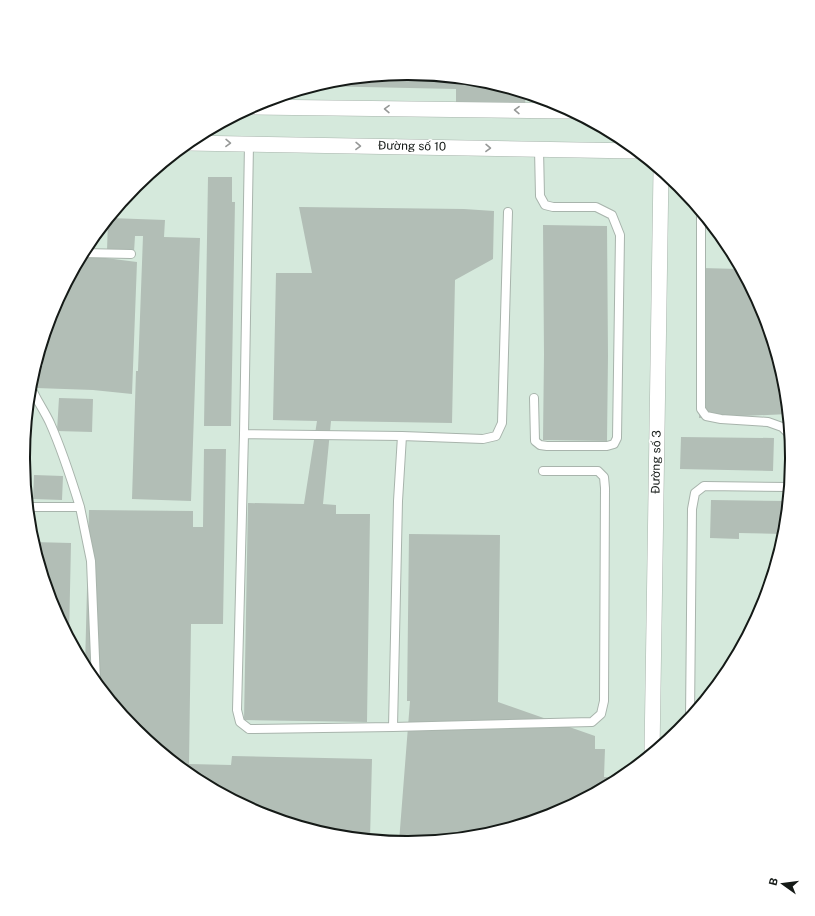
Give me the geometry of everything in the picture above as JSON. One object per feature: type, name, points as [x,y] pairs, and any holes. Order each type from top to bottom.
[{"type":"street","points":[[268,107],[556,111]]},
{"type":"street","name":"Đường số 10","points":[[199,143],[626,151]]},
{"type":"street","name":"Đường số 3","points":[[652,745],[660,178]]},
{"type":"lane","points":[[249,144],[237,710],[240,722],[250,729],[592,722],[601,714],[604,701],[606,488],[604,477],[598,471],[543,471]]},
{"type":"lane","points":[[534,398],[535,441],[540,444],[547,446],[607,446],[614,444],[617,438],[620,235],[612,215],[596,207],[553,207],[545,205],[540,196],[539,149]]},
{"type":"lane","points":[[244,434],[402,436],[483,439],[496,436],[502,423],[508,212]]},
{"type":"lane","points":[[701,221],[701,409],[706,416],[768,422],[784,429]]},
{"type":"lane","points":[[91,253],[131,254]]},
{"type":"lane","points":[[35,396],[49,420],[59,444],[80,506],[91,561],[96,670]]},
{"type":"lane","points":[[393,727],[398,516],[402,436]]},
{"type":"lane","points":[[690,708],[692,509],[695,492],[704,486],[784,487]]},
{"type":"lane","points":[[33,507],[80,506]]},
{"type":"shaded area","points":[[408,80],[457,84],[505,93],[529,101],[552,109],[596,131],[617,144],[656,174],[691,209],[707,228],[734,269],[746,291],[765,337],[772,360],[778,384],[784,433],[785,458],[782,507],[778,532],[765,579],[746,625],[734,647],[707,688],[691,707],[656,742],[637,757],[617,772],[574,797],[552,807],[505,823],[432,835],[383,835],[358,832],[310,823],[286,815],[263,807],[219,785],[198,772],[159,742],[124,707],[108,688],[81,647],[69,625],[50,579],[43,556],[37,532],[31,483],[30,458],[33,409],[37,384],[50,337],[69,291],[81,269],[108,228],[124,209],[159,174],[178,159],[198,144],[241,119],[263,109],[310,93],[383,81]]},
{"type":"building","points":[[383,81],[432,81],[505,93],[526,100],[525,104],[456,103],[456,89],[343,87]]},
{"type":"building","points":[[208,177],[232,177],[232,202],[235,202],[231,426],[204,426]]},
{"type":"building","points":[[299,207],[464,209],[494,211],[493,259],[455,280],[452,423],[331,421],[323,504],[336,505],[336,514],[370,514],[367,722],[244,720],[248,503],[304,504],[317,421],[273,420],[276,273],[312,273]]},
{"type":"building","points":[[116,218],[165,220],[164,237],[200,238],[191,501],[132,499],[136,371],[138,371],[143,236],[135,236],[134,252],[107,251],[108,228]]},
{"type":"building","points":[[543,225],[607,226],[607,441],[543,440]]},
{"type":"building","points":[[89,256],[137,262],[132,394],[93,390],[36,388],[42,366],[43,366],[43,360],[50,337],[59,314],[69,291]]},
{"type":"building","points":[[701,268],[734,269],[746,291],[765,337],[778,384],[782,414],[699,418]]},
{"type":"building","points":[[59,398],[93,399],[92,432],[57,431]]},
{"type":"building","points":[[681,437],[774,438],[773,471],[680,469]]},
{"type":"building","points":[[204,449],[226,449],[223,624],[191,624],[189,764],[231,765],[232,756],[372,759],[370,833],[310,823],[263,807],[241,797],[198,772],[159,742],[141,725],[108,688],[85,654],[89,510],[193,511],[193,527],[203,527]]},
{"type":"building","points":[[34,475],[63,476],[62,500],[33,499]]},
{"type":"building","points":[[711,500],[783,501],[778,534],[739,533],[739,539],[710,538]]},
{"type":"building","points":[[409,534],[500,535],[498,702],[595,736],[595,749],[605,749],[604,777],[609,777],[574,797],[552,807],[505,823],[432,835],[399,836],[410,701],[407,701]]},
{"type":"building","points":[[40,542],[71,543],[69,625],[50,579]]}]
